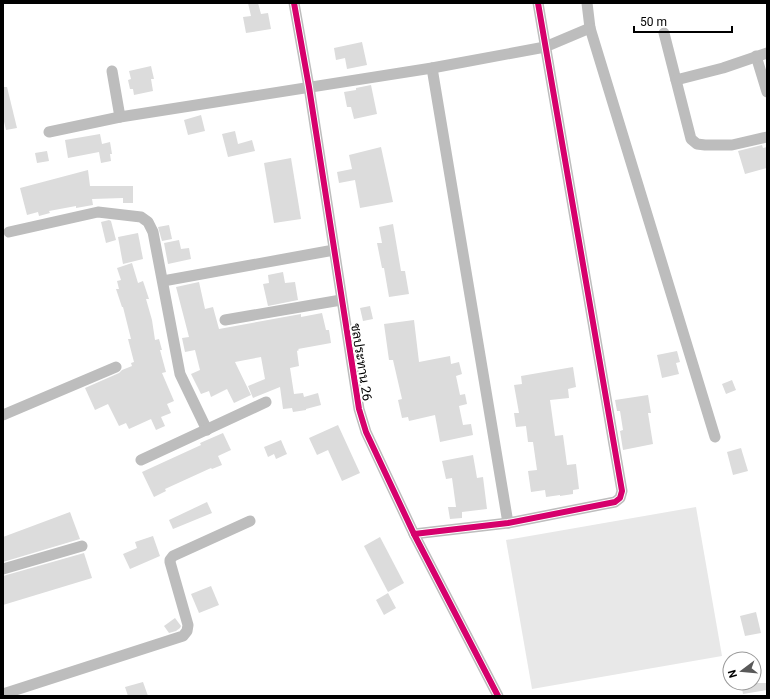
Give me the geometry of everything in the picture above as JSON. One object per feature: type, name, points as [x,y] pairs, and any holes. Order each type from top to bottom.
[{"type":"street","name":"ชลประทาน 26","points":[[294,3],[309,87],[359,409],[366,432],[414,534],[498,696]]},
{"type":"street","points":[[414,534],[508,523],[615,502],[620,498],[622,491],[538,3]]},
{"type":"street","points":[[587,3],[590,28],[715,437]]},
{"type":"street","points":[[49,132],[120,118],[432,68],[545,47],[590,28]]},
{"type":"street","points":[[664,33],[691,139],[697,144],[732,145],[767,137]]},
{"type":"street","points":[[676,80],[723,68],[762,55],[767,92]]},
{"type":"street","points":[[432,68],[508,523]]},
{"type":"street","points":[[112,71],[120,118]]},
{"type":"street","points":[[8,232],[98,212],[141,217],[148,222],[153,232],[180,374],[207,430]]},
{"type":"street","points":[[163,281],[334,250]]},
{"type":"street","points":[[225,320],[341,300]]},
{"type":"street","points":[[3,415],[116,367]]},
{"type":"street","points":[[141,460],[266,402]]},
{"type":"street","points":[[3,694],[183,636],[187,631],[188,625],[170,560],[174,556],[250,521]]},
{"type":"street","points":[[3,569],[82,546]]},
{"type":"shaded area","points":[[696,507],[722,656],[532,689],[506,540]]},
{"type":"building","points":[[248,3],[258,3],[261,14],[268,13],[271,29],[246,33],[243,17],[251,16]]},
{"type":"building","points":[[362,42],[367,65],[347,69],[345,58],[336,60],[334,48]]},
{"type":"building","points":[[151,66],[154,79],[151,79],[153,91],[134,95],[133,89],[130,89],[128,80],[131,79],[129,71]]},
{"type":"building","points":[[371,85],[377,114],[354,119],[351,107],[347,107],[344,92]]},
{"type":"building","points":[[3,87],[7,87],[17,128],[6,130],[3,117]]},
{"type":"building","points":[[201,115],[205,131],[188,135],[184,120]]},
{"type":"building","points":[[235,131],[238,144],[252,140],[255,151],[228,157],[222,134]]},
{"type":"building","points":[[100,134],[102,144],[110,142],[112,154],[110,154],[111,161],[101,163],[99,152],[68,158],[65,140]]},
{"type":"building","points":[[762,145],[763,148],[767,147],[767,168],[745,174],[738,151]]},
{"type":"building","points":[[381,147],[393,202],[360,208],[355,180],[339,183],[337,172],[352,169],[349,155]]},
{"type":"building","points":[[47,151],[49,161],[37,163],[35,153]]},
{"type":"building","points":[[291,158],[301,219],[274,223],[264,163]]},
{"type":"building","points":[[88,170],[90,186],[133,186],[133,203],[123,203],[123,198],[92,199],[93,205],[76,208],[76,206],[49,211],[50,213],[39,216],[38,212],[27,215],[20,188]]},
{"type":"building","points":[[111,221],[116,240],[106,243],[101,222]]},
{"type":"building","points":[[393,224],[401,271],[405,271],[409,294],[389,297],[384,268],[382,268],[377,243],[382,243],[379,227]]},
{"type":"building","points":[[169,225],[172,239],[162,241],[158,227]]},
{"type":"building","points":[[138,233],[143,259],[123,264],[118,237]]},
{"type":"building","points":[[179,240],[181,249],[189,248],[191,259],[168,264],[164,243]]},
{"type":"building","points":[[132,263],[138,283],[143,281],[149,299],[146,299],[152,320],[155,340],[159,339],[162,350],[160,350],[166,372],[162,373],[174,401],[167,404],[171,413],[161,417],[165,426],[156,430],[151,419],[129,429],[126,423],[119,426],[108,404],[95,410],[85,388],[119,373],[122,370],[132,366],[131,363],[134,362],[128,339],[131,339],[123,307],[116,289],[119,289],[117,281],[121,280],[117,268]]},
{"type":"building","points":[[283,272],[285,283],[295,282],[298,300],[268,306],[263,284],[269,283],[268,275]]},
{"type":"building","points":[[199,282],[205,309],[213,307],[219,329],[301,314],[301,317],[322,313],[326,330],[329,330],[331,343],[298,349],[299,366],[290,368],[294,394],[303,393],[304,397],[318,393],[321,405],[306,410],[293,412],[292,408],[283,409],[280,387],[253,398],[248,386],[265,379],[261,357],[235,362],[251,395],[234,403],[227,389],[211,397],[209,391],[201,394],[191,374],[200,370],[195,350],[185,352],[182,338],[189,337],[176,287]]},
{"type":"building","points":[[370,306],[373,319],[363,321],[360,308]]},
{"type":"building","points":[[414,320],[419,362],[450,356],[451,364],[459,362],[462,374],[456,376],[460,395],[465,394],[467,404],[459,406],[463,425],[471,424],[473,435],[440,442],[435,415],[409,421],[408,417],[402,418],[398,400],[402,399],[393,360],[389,360],[384,324]]},
{"type":"building","points":[[677,351],[680,362],[676,363],[679,374],[662,378],[657,355]]},
{"type":"building","points":[[573,367],[576,387],[568,389],[569,398],[550,400],[555,436],[563,435],[567,465],[576,464],[579,489],[573,490],[573,494],[546,497],[545,490],[531,492],[528,471],[537,470],[533,442],[528,442],[526,426],[516,427],[514,413],[519,413],[514,385],[522,384],[521,376]]},
{"type":"building","points":[[732,380],[736,390],[726,394],[722,384]]},
{"type":"building","points":[[648,395],[651,413],[648,413],[653,444],[623,450],[620,431],[623,430],[620,411],[617,411],[615,400]]},
{"type":"building","points":[[338,425],[360,473],[342,481],[328,450],[317,455],[309,438]]},
{"type":"building","points":[[223,433],[231,450],[218,456],[222,465],[212,469],[211,468],[165,489],[166,491],[154,497],[142,472],[201,445],[200,443]]},
{"type":"building","points":[[281,440],[287,454],[276,459],[274,454],[268,457],[264,447]]},
{"type":"building","points":[[741,448],[748,471],[733,475],[727,452]]},
{"type":"building","points":[[473,455],[477,478],[483,477],[487,509],[462,512],[462,518],[450,519],[448,507],[456,507],[452,478],[446,479],[442,461]]},
{"type":"building","points":[[207,502],[212,513],[173,529],[169,520]]},
{"type":"building","points":[[70,512],[80,539],[3,562],[3,537]]},
{"type":"building","points":[[153,536],[160,556],[130,569],[123,554],[137,548],[135,542]]},
{"type":"building","points":[[380,537],[404,583],[388,592],[364,546]]},
{"type":"building","points":[[84,553],[92,578],[3,605],[3,576]]},
{"type":"building","points":[[211,586],[219,605],[199,613],[191,594]]},
{"type":"building","points":[[388,593],[396,608],[384,615],[376,600]]},
{"type":"building","points":[[756,612],[761,633],[745,636],[740,616]]},
{"type":"building","points":[[175,618],[181,626],[176,631],[169,633],[164,626]]},
{"type":"building","points":[[143,682],[148,696],[128,696],[125,687]]},
{"type":"building","points":[[762,683],[767,683],[767,690],[762,691]]},
{"type":"building","points":[[742,691],[761,691],[743,694]]},
{"type":"cycle path","points":[[294,3],[309,87],[359,409],[366,432],[414,534],[498,696]]},
{"type":"cycle path","points":[[414,534],[508,523],[615,502],[620,498],[622,491],[538,3]]}]
